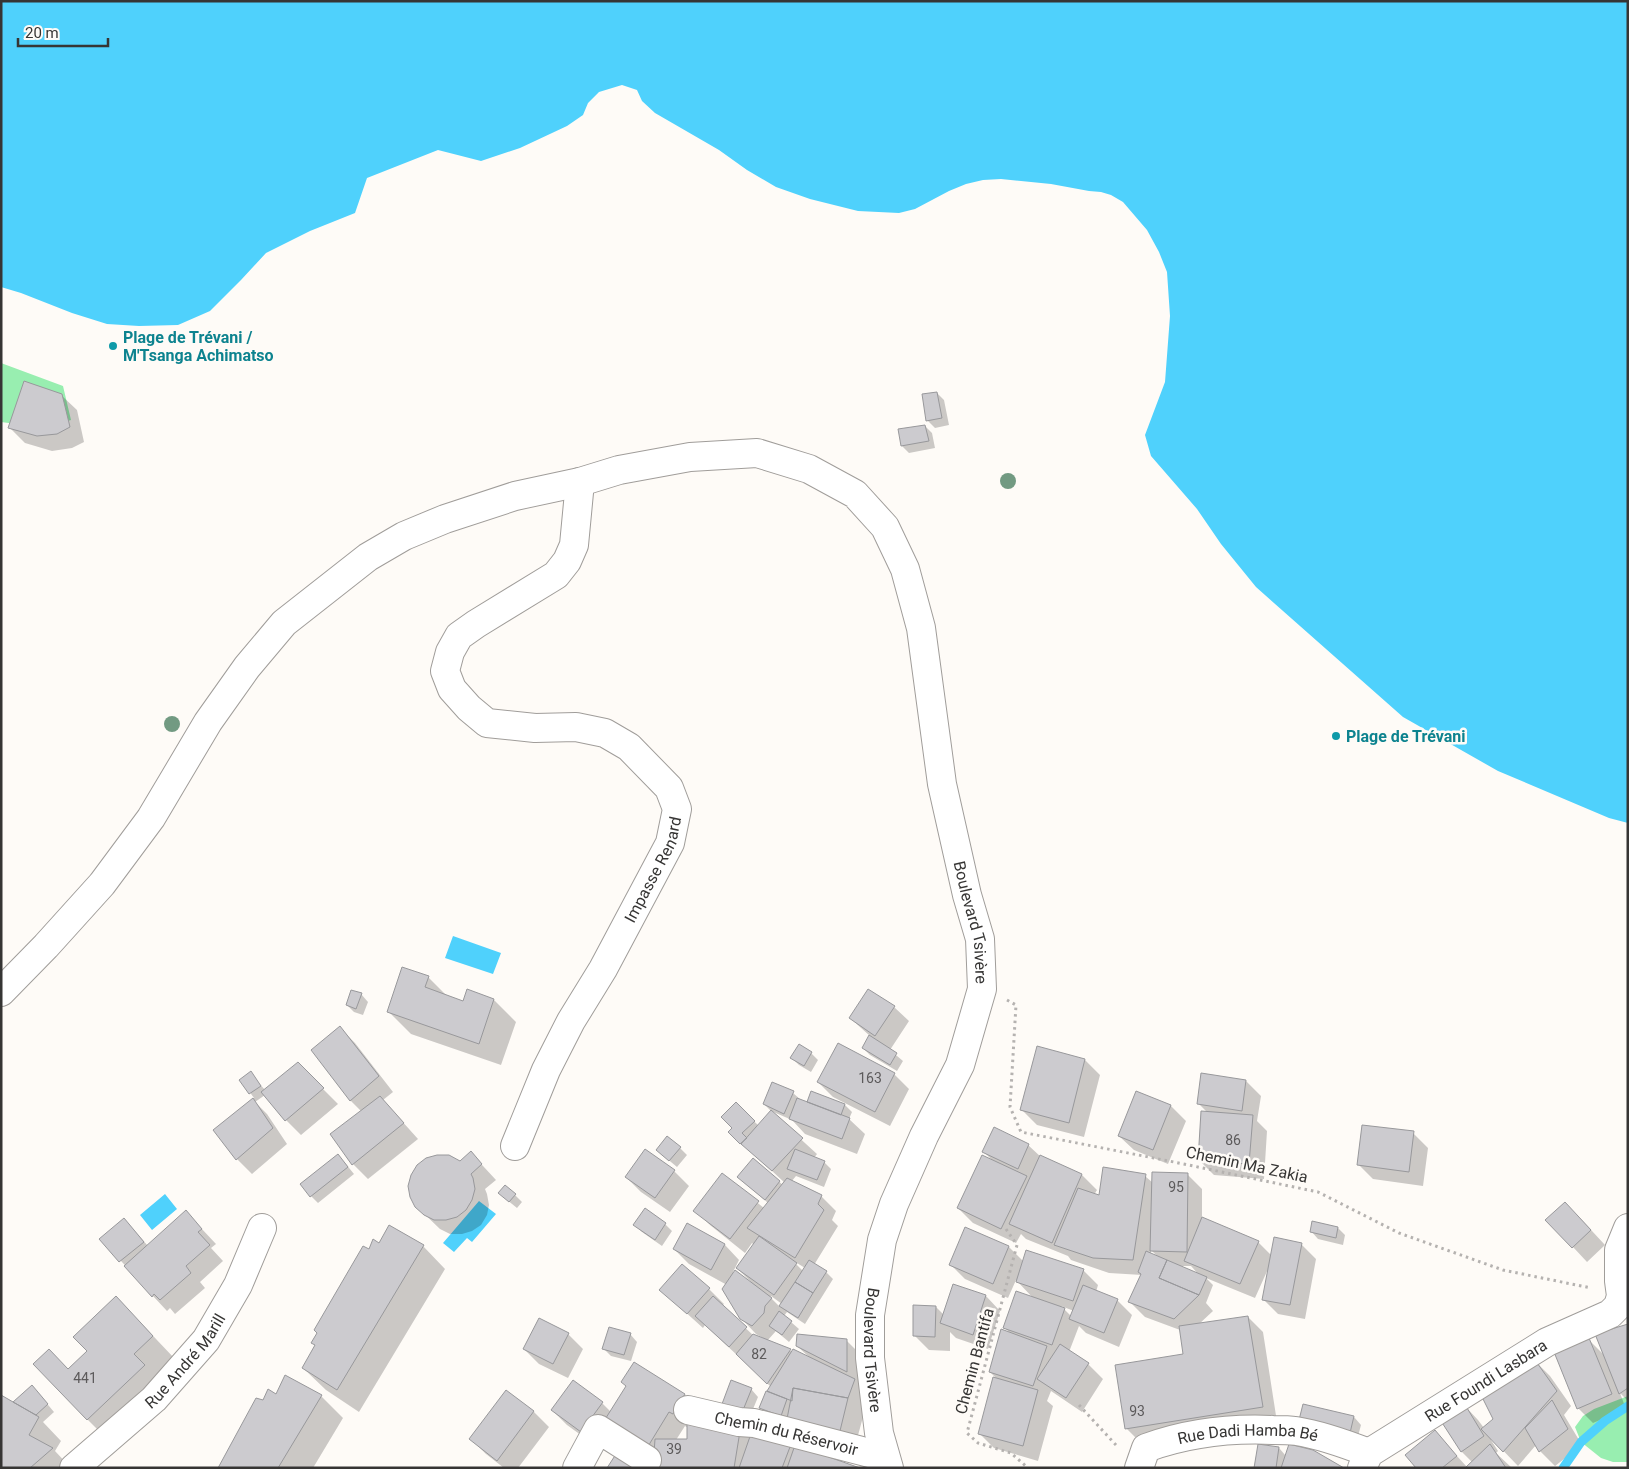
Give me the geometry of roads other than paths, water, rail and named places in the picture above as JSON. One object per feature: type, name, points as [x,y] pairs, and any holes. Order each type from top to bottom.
[{"type":"street","name":"Boulevard Tsivère","points":[[1,992],[102,884],[151,818],[208,722],[247,667],[284,624],[368,557],[404,536],[445,519],[515,496],[580,482],[619,470],[690,457],[757,453],[809,469],[855,494],[885,527],[905,569],[921,628],[942,784],[967,895],[980,939],[982,989],[960,1065],[924,1136],[894,1204],[882,1240],[870,1315],[870,1358],[878,1433],[887,1462]]},
{"type":"street","name":"Impasse Renard","points":[[515,1146],[546,1070],[570,1021],[603,969],[670,844],[676,809],[669,788],[629,746],[605,732],[576,727],[535,728],[487,723],[469,708],[452,689],[445,671],[450,652],[459,636],[556,575],[567,561],[574,545],[580,482]]},
{"type":"street","name":"Rue André Marill","points":[[74,1468],[154,1399],[206,1340],[238,1285],[262,1228]]},
{"type":"street","name":"Rue Foundi Lasbara","points":[[1365,1460],[1547,1342],[1610,1314],[1620,1300],[1619,1250],[1628,1228]]},
{"type":"street","name":"Chemin du Réservoir","points":[[688,1410],[739,1422],[754,1423],[887,1462]]},
{"type":"street","points":[[576,1468],[598,1429],[647,1460]]},
{"type":"street","name":"Rue Dadi Hamba Bé","points":[[1139,1468],[1146,1448],[1169,1440],[1188,1435],[1252,1429],[1295,1431],[1344,1443],[1365,1460]]},
{"type":"water","points":[[1,1],[1628,1],[1628,823],[1609,818],[1498,771],[1403,717],[1256,587],[1221,544],[1197,509],[1151,456],[1145,435],[1165,382],[1170,316],[1167,272],[1147,230],[1123,202],[1111,195],[1051,184],[1001,179],[983,180],[966,184],[915,209],[899,213],[858,211],[810,199],[776,187],[747,170],[719,150],[655,113],[642,101],[637,90],[622,85],[599,92],[588,103],[583,115],[567,126],[520,148],[481,161],[438,150],[367,178],[355,213],[310,231],[266,253],[210,311],[178,325],[139,326],[107,324],[1,287]]},
{"type":"water","points":[[453,936],[501,953],[493,974],[445,958]]},
{"type":"water","points":[[165,1194],[177,1209],[152,1230],[140,1215]]},
{"type":"water","points":[[479,1201],[496,1214],[472,1242],[467,1238],[454,1252],[443,1243]]},
{"type":"waterway","points":[[1563,1468],[1581,1442],[1605,1421],[1628,1406]]},
{"type":"place","name":"Plage de Trévani / M'Tsanga Achimatso","points":[[113,346]]},
{"type":"place","name":"Plage de Trévani","points":[[1336,736]]}]
